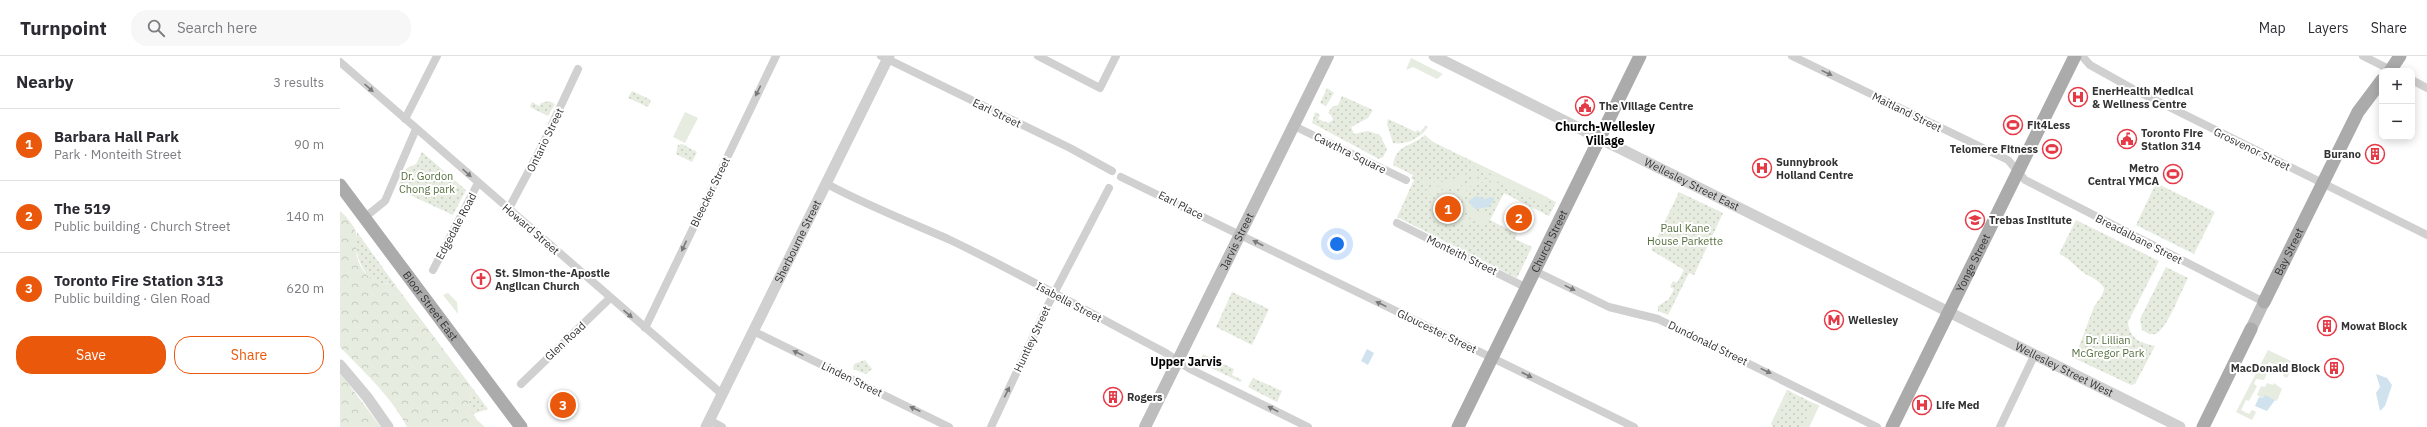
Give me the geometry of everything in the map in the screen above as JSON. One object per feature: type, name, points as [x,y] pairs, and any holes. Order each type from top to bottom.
[{"type":"main road","name":"Jarvis Street","points":[[1146,427],[1328,56]]},
{"type":"main road","name":"Church Street","points":[[1458,427],[1640,56]]},
{"type":"main road","name":"Yonge Street","points":[[1892,427],[2075,56]]},
{"type":"main road","points":[[2393,68],[2400,56]]},
{"type":"main road","name":"Bay Street","points":[[2203,427],[2358,112],[2379,84]]},
{"type":"main road","name":"Bloor Street East","points":[[340,185],[521,427]]},
{"type":"main road","points":[[1139,427],[1158,402]]},
{"type":"street","points":[[405,119],[437,56]]},
{"type":"street","name":"Bleecker Street","points":[[645,328],[776,56]]},
{"type":"street","points":[[1043,57],[1100,88],[1116,56]]},
{"type":"street","name":"Wellesley Street East","points":[[1434,56],[1949,312]]},
{"type":"street","name":"Maitland Street","points":[[1792,56],[2008,160],[2018,171]]},
{"type":"street","name":"Grosvenor Street","points":[[2082,56],[2090,65],[2133,89],[2427,235]]},
{"type":"street","points":[[2363,56],[2385,68]]},
{"type":"street","name":"Earl Street","points":[[886,57],[1070,148],[1112,171]]},
{"type":"street","name":"Sherbourne Street","points":[[708,424],[755,332],[827,184],[886,57]]},
{"type":"street","name":"Howard Street","points":[[340,62],[508,210],[723,395]]},
{"type":"street","name":"Ontario Street","points":[[508,210],[541,148],[578,69]]},
{"type":"street","points":[[2415,82],[2427,88]]},
{"type":"street","name":"Cawthra Square","points":[[1294,126],[1406,180]]},
{"type":"street","points":[[364,218],[385,201],[416,128]]},
{"type":"street","name":"Breadalbane Street","points":[[2018,171],[2025,180],[2264,302]]},
{"type":"street","name":"Earl Place","points":[[1121,177],[1240,234]]},
{"type":"street","name":"Edgedale Road","points":[[433,270],[478,183]]},
{"type":"street","name":"Isabella Street","points":[[827,184],[872,207],[957,244],[1178,361],[1308,427]]},
{"type":"street","name":"Huntley Street","points":[[991,427],[1053,295],[1109,188]]},
{"type":"street","name":"Monteith Street","points":[[1397,223],[1527,288]]},
{"type":"street","name":"Gloucester Street","points":[[1240,234],[1634,427]]},
{"type":"street","name":"Dundonald Street","points":[[1535,271],[1609,307],[1658,319],[1878,427]]},
{"type":"street","name":"Glen Road","points":[[521,384],[610,298]]},
{"type":"street","name":"Wellesley Street West","points":[[1949,312],[2034,356],[2180,427]]},
{"type":"street","name":"Linden Street","points":[[755,332],[949,427]]},
{"type":"street","points":[[2000,427],[2034,356]]},
{"type":"street","points":[[340,365],[367,397],[388,427]]},
{"type":"street","points":[[708,424],[722,427]]},
{"type":"green space","points":[[1411,58],[1443,74],[1437,79],[1413,67],[1406,70]]},
{"type":"green space","points":[[1327,88],[1334,93],[1326,106],[1320,103]]},
{"type":"green space","points":[[632,91],[651,100],[648,107],[628,98]]},
{"type":"green space","points":[[1342,96],[1373,110],[1368,118],[1351,127],[1354,134],[1368,131],[1380,135],[1387,149],[1383,157],[1379,159],[1312,123],[1315,112],[1320,115],[1318,119],[1328,123],[1333,120],[1331,115],[1328,113],[1332,107],[1338,105]]},
{"type":"green space","points":[[549,101],[555,104],[548,116],[530,107],[532,102],[539,106],[541,103]]},
{"type":"green space","points":[[685,112],[698,118],[685,143],[673,137]]},
{"type":"green space","points":[[1388,119],[1416,132],[1417,130],[1421,132],[1425,126],[1428,127],[1417,138],[1408,142],[1393,143],[1387,124]]},
{"type":"green space","points":[[1425,135],[1433,142],[1556,202],[1549,216],[1504,193],[1490,220],[1517,234],[1515,239],[1532,247],[1517,278],[1397,217],[1414,180],[1411,178],[1413,175],[1393,165],[1395,158],[1401,149]]},
{"type":"green space","points":[[682,144],[697,152],[692,162],[676,154],[678,145]]},
{"type":"green space","name":"Dr. Gordon Chong park","points":[[422,152],[466,190],[453,215],[399,190],[401,186],[398,186],[407,168],[416,164]]},
{"type":"green space","points":[[1468,159],[1549,198],[1543,204],[1492,179],[1493,175],[1473,166]]},
{"type":"green space","points":[[1475,173],[1490,178],[1471,176],[1466,178],[1456,187],[1443,187],[1420,182],[1423,177],[1431,181],[1444,182],[1467,174]]},
{"type":"green space","points":[[1476,178],[1496,184],[1494,190],[1488,184],[1480,182],[1474,184],[1468,188],[1463,195],[1470,209],[1477,213],[1484,211],[1489,218],[1483,224],[1470,218],[1461,192],[1462,185]]},
{"type":"green space","points":[[2156,183],[2215,212],[2194,254],[2136,225]]},
{"type":"green space","points":[[1436,188],[1455,194],[1464,215],[1469,221],[1468,224],[1452,224],[1455,217],[1454,205],[1446,196],[1440,193],[1434,193],[1427,196],[1424,194],[1426,190]]},
{"type":"green space","name":"Paul Kane House Parkette","points":[[1679,192],[1723,213],[1694,275],[1689,273],[1668,315],[1658,311],[1658,306],[1669,299],[1674,289],[1670,287],[1673,281],[1677,283],[1684,270],[1651,250]]},
{"type":"green space","points":[[1684,194],[1675,217],[1677,224],[1684,223],[1690,226],[1688,230],[1683,227],[1676,228],[1673,216]]},
{"type":"green space","points":[[340,211],[354,227],[357,236],[357,257],[363,271],[377,282],[393,282],[473,389],[468,405],[477,420],[485,427],[407,427],[401,416],[385,395],[368,375],[340,347]]},
{"type":"green space","name":"Dr. Lillian McGregor Park","points":[[2076,220],[2159,261],[2128,322],[2129,328],[2136,339],[2155,346],[2135,384],[2131,385],[2074,358],[2094,307],[2104,288],[2100,283],[2083,273],[2059,254]]},
{"type":"green space","points":[[1693,227],[1703,232],[1704,238],[1709,240],[1708,244],[1698,239],[1697,234],[1691,231]]},
{"type":"green space","points":[[357,232],[393,282],[383,284],[368,276],[359,260],[356,241]]},
{"type":"green space","points":[[2166,267],[2188,278],[2174,308],[2161,330],[2156,334],[2149,334],[2142,330],[2140,319]]},
{"type":"green space","points":[[1232,292],[1269,309],[1252,345],[1216,327]]},
{"type":"green space","points":[[448,293],[457,302],[458,314],[443,295]]},
{"type":"green space","points":[[2268,350],[2291,361],[2287,368],[2291,370],[2287,378],[2283,376],[2285,372],[2269,362],[2265,369],[2268,371],[2264,380],[2256,379],[2254,384],[2257,386],[2249,401],[2246,400],[2241,410],[2249,414],[2252,410],[2256,412],[2252,420],[2236,412]]},
{"type":"green space","points":[[1203,354],[1234,369],[1232,375],[1242,380],[1240,382],[1199,362]]},
{"type":"green space","points":[[865,360],[872,369],[866,374],[853,369],[854,364]]},
{"type":"green space","points":[[340,373],[381,427],[340,427]]},
{"type":"green space","points":[[1253,378],[1282,391],[1277,402],[1248,387]]},
{"type":"green space","points":[[2267,383],[2273,385],[2274,383],[2282,389],[2277,401],[2265,396],[2263,398],[2257,395],[2261,386],[2265,387]]},
{"type":"green space","points":[[473,389],[488,409],[473,414],[468,405]]},
{"type":"green space","points":[[1787,390],[1819,406],[1809,427],[1773,427],[1771,424]]},
{"type":"green space","points":[[1787,390],[1791,391],[1774,425],[1771,424]]},
{"type":"green space","points":[[1814,403],[1819,406],[1809,427],[1802,427]]},
{"type":"water","points":[[1476,196],[1485,199],[1491,197],[1495,198],[1489,207],[1475,209],[1470,204],[1470,200]]},
{"type":"water","points":[[1367,349],[1374,353],[1368,365],[1361,361]]},
{"type":"water","points":[[2376,374],[2387,378],[2392,385],[2385,406],[2380,411],[2376,393],[2380,387]]},
{"type":"water","points":[[2265,395],[2275,400],[2267,411],[2255,406],[2259,397],[2263,398]]},
{"type":"place","name":"EnerHealth Medical & Wellness Centre","points":[[2078,97]]},
{"type":"place","name":"The Village Centre","points":[[1585,106]]},
{"type":"place","name":"Fit4Less","points":[[2013,125]]},
{"type":"place","name":"Toronto Fire Station 314","points":[[2127,139]]},
{"type":"place","name":"Telomere Fitness","points":[[2052,149]]},
{"type":"place","name":"Burano","points":[[2375,154]]},
{"type":"place","name":"Sunnybrook Holland Centre","points":[[1762,168]]},
{"type":"place","name":"Metro Central YMCA","points":[[2173,174]]},
{"type":"place","name":"Barbara Hall Park","points":[[1448,209]]},
{"type":"place","name":"The 519","points":[[1519,218]]},
{"type":"place","name":"Trebas Institute","points":[[1975,220]]},
{"type":"place","name":"St. Simon-the-Apostle Anglican Church","points":[[481,279]]},
{"type":"place","name":"Wellesley","points":[[1834,320]]},
{"type":"place","name":"Mowat Block","points":[[2327,326]]},
{"type":"place","name":"MacDonald Block","points":[[2334,368]]},
{"type":"place","name":"Rogers","points":[[1113,397]]},
{"type":"place","name":"Toronto Fire Station 313","points":[[563,405]]},
{"type":"place","name":"Life Med","points":[[1922,405]]},
{"type":"district","name":"Church-Wellesley Village","points":[[1605,133]]},
{"type":"district","name":"Upper Jarvis","points":[[1186,361]]}]
